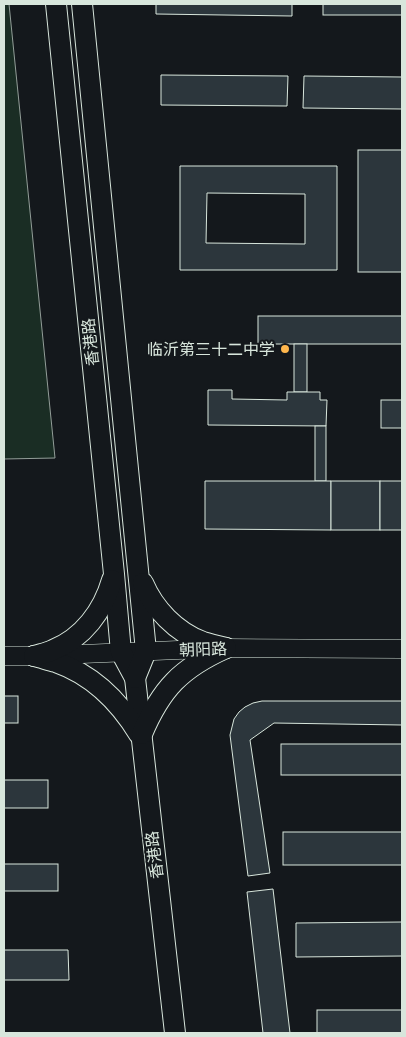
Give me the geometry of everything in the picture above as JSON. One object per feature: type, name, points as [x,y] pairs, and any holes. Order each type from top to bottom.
[{"type":"main road","name":"香港路","points":[[56,4],[114,574],[120,652],[135,678],[175,1033]]},
{"type":"main road","name":"香港路","points":[[82,4],[146,652],[135,678]]},
{"type":"main road","points":[[138,571],[147,594],[162,614],[180,630],[202,642],[226,648]]},
{"type":"main road","points":[[34,656],[53,650],[71,640],[87,627],[99,611],[108,593],[114,574]]},
{"type":"main road","points":[[141,736],[160,698],[173,681],[206,656],[226,648]]},
{"type":"main road","points":[[34,656],[56,662],[96,684],[124,710],[141,736]]},
{"type":"street","name":"朝阳路","points":[[4,656],[226,648],[402,649]]},
{"type":"green space","points":[[4,4],[9,4],[55,458],[4,459]]},
{"type":"building","points":[[156,4],[292,4],[292,16],[156,14]]},
{"type":"building","points":[[323,4],[402,4],[402,15],[323,15]]},
{"type":"building","points":[[161,75],[288,76],[287,106],[161,105]]},
{"type":"building","points":[[304,76],[402,77],[402,109],[303,108]]},
{"type":"building","points":[[358,150],[402,150],[402,272],[358,272]]},
{"type":"building","points":[[180,166],[337,166],[337,270],[180,270]],"holes":[[[207,193],[305,194],[305,244],[206,243]]]},
{"type":"building","points":[[258,316],[402,316],[402,344],[258,344]]},
{"type":"building","points":[[294,344],[307,344],[307,392],[294,392]]},
{"type":"building","points":[[208,390],[232,390],[232,399],[287,400],[287,392],[320,392],[320,400],[327,400],[326,426],[208,425]]},
{"type":"building","points":[[381,400],[402,400],[402,428],[381,428]]},
{"type":"building","points":[[315,426],[326,426],[326,481],[315,481]]},
{"type":"building","points":[[205,481],[331,481],[331,530],[205,529]]},
{"type":"building","points":[[331,481],[380,481],[380,530],[331,530]]},
{"type":"building","points":[[380,481],[402,481],[402,530],[380,530]]},
{"type":"building","points":[[4,696],[18,696],[18,723],[4,723]]},
{"type":"building","points":[[262,701],[402,701],[402,725],[274,723],[250,740],[270,873],[248,876],[230,735],[234,719],[239,712],[253,703]]},
{"type":"building","points":[[281,744],[402,744],[402,775],[281,775]]},
{"type":"building","points":[[4,780],[48,780],[48,808],[4,808]]},
{"type":"building","points":[[283,832],[402,832],[402,865],[283,865]]},
{"type":"building","points":[[4,864],[58,864],[58,891],[4,891]]},
{"type":"building","points":[[273,889],[290,1033],[263,1033],[247,892]]},
{"type":"building","points":[[402,922],[402,956],[296,957],[296,923]]},
{"type":"building","points":[[4,950],[68,950],[69,980],[4,980]]},
{"type":"building","points":[[317,1010],[402,1010],[402,1033],[317,1033]]},
{"type":"place","name":"临沂第三十二中学","points":[[285,349]]}]
